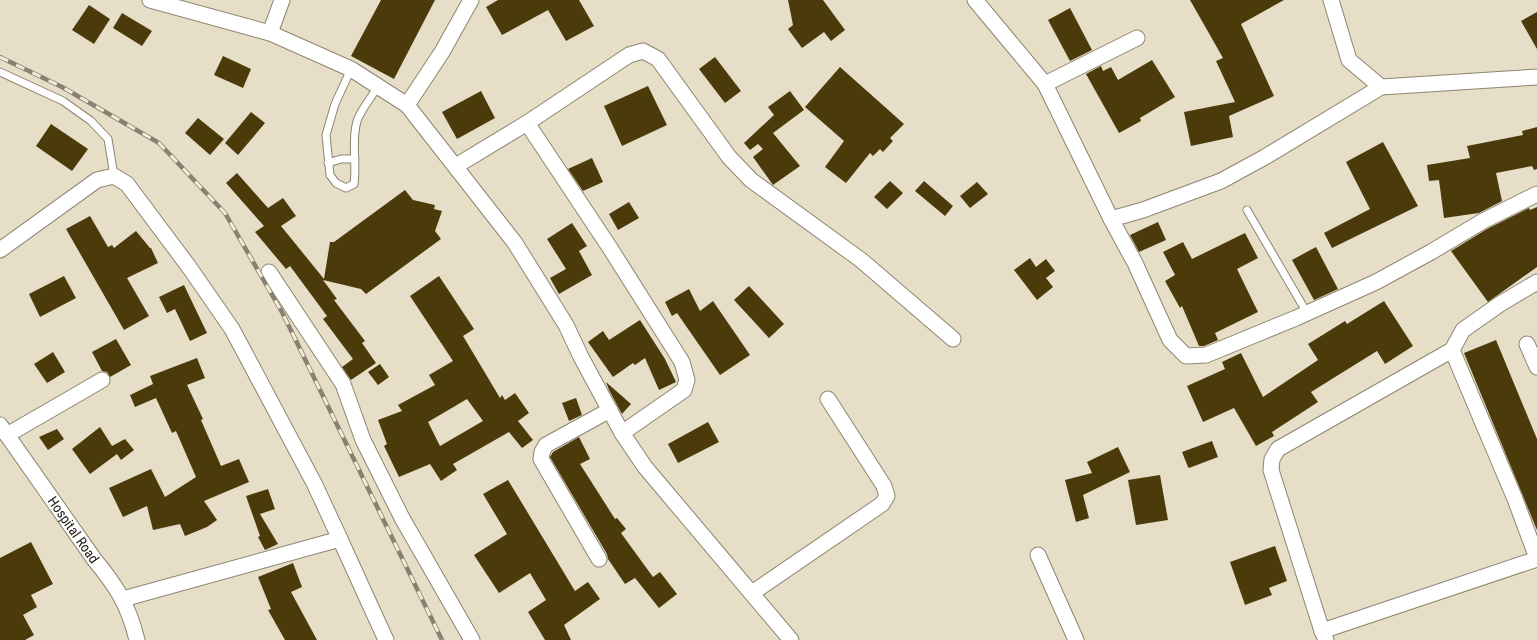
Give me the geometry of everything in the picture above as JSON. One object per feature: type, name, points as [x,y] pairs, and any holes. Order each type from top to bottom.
[{"type":"street","points":[[150,0],[270,33],[351,69],[407,105],[516,243],[566,325],[581,357],[622,433],[645,467],[791,640]]},
{"type":"street","points":[[270,33],[282,0]]},
{"type":"street","points":[[407,105],[442,52],[470,0]]},
{"type":"street","points":[[976,0],[1045,84],[1111,219],[1135,263],[1170,340],[1186,356],[1206,355],[1307,314],[1376,282],[1483,220],[1537,194]]},
{"type":"street","points":[[1331,0],[1349,60],[1381,87]]},
{"type":"street","points":[[1045,84],[1137,38]]},
{"type":"street","points":[[456,166],[527,123],[629,55],[642,51],[658,60],[728,157],[752,180],[861,260],[953,339]]},
{"type":"street","points":[[1111,219],[1143,210],[1221,181],[1265,157],[1381,87],[1537,77]]},
{"type":"street","points":[[527,123],[682,362],[687,380],[684,390],[622,433]]},
{"type":"street","points":[[0,250],[97,180],[114,176],[127,184],[189,267],[232,329],[314,483],[386,640]]},
{"type":"street","points":[[269,272],[343,384],[363,440],[399,511],[472,640]]},
{"type":"street","points":[[1452,350],[1515,500],[1537,558],[1324,636],[1271,470],[1272,459],[1278,449],[1452,350],[1463,330],[1500,304],[1537,282]]},
{"type":"street","points":[[1527,344],[1537,365]]},
{"type":"street","points":[[4,430],[102,380]]},
{"type":"street","points":[[752,593],[882,504],[887,496],[884,486],[828,399]]},
{"type":"street","points":[[599,559],[541,459],[542,452],[546,445],[610,410]]},
{"type":"street","name":"Hospital Road","points":[[4,430],[123,599],[137,640]]},
{"type":"street","points":[[123,599],[340,540]]},
{"type":"street","points":[[1038,555],[1076,640]]},
{"type":"lane","points":[[351,69],[335,104],[326,135],[330,175],[336,183],[346,188],[354,184],[354,142],[357,121],[378,86]]},
{"type":"lane","points":[[0,72],[63,100],[91,121],[108,140],[114,176]]},
{"type":"lane","points":[[328,163],[341,159],[355,159]]},
{"type":"lane","points":[[1247,210],[1307,314]]},
{"type":"building","points":[[381,0],[435,0],[394,79],[351,56]]},
{"type":"building","points":[[498,0],[579,0],[594,26],[566,41],[548,10],[502,35],[486,7]]},
{"type":"building","points":[[788,0],[823,0],[845,30],[831,41],[824,32],[802,48],[788,29],[793,25]]},
{"type":"building","points":[[1190,0],[1284,0],[1241,24],[1274,96],[1229,116],[1233,137],[1191,146],[1184,112],[1235,102],[1216,61],[1223,58]]},
{"type":"building","points":[[89,5],[110,19],[94,44],[72,30]]},
{"type":"building","points":[[1070,8],[1092,50],[1070,61],[1048,20]]},
{"type":"building","points":[[1537,12],[1537,49],[1521,21]]},
{"type":"building","points":[[122,13],[152,31],[142,46],[113,28]]},
{"type":"building","points":[[223,56],[251,69],[243,88],[214,75]]},
{"type":"building","points":[[715,57],[741,91],[725,103],[699,69]]},
{"type":"building","points":[[1152,60],[1175,97],[1140,118],[1141,121],[1119,133],[1086,74],[1101,66],[1103,71],[1111,67],[1118,80]]},
{"type":"building","points":[[840,67],[904,124],[890,138],[893,141],[883,152],[880,149],[873,156],[870,153],[846,183],[825,167],[844,141],[805,107]]},
{"type":"building","points":[[648,86],[667,125],[622,146],[604,106]]},
{"type":"building","points":[[481,91],[495,118],[457,139],[442,112]]},
{"type":"building","points":[[790,91],[804,110],[773,133],[800,166],[773,185],[753,157],[763,149],[758,144],[750,150],[744,143],[774,115],[768,107]]},
{"type":"building","points":[[251,112],[265,123],[238,155],[225,143]]},
{"type":"building","points":[[198,118],[224,139],[210,155],[185,133]]},
{"type":"building","points":[[51,124],[88,149],[72,171],[36,146]]},
{"type":"building","points":[[1537,127],[1537,169],[1534,170],[1532,166],[1496,173],[1502,201],[1479,213],[1444,218],[1439,180],[1429,181],[1427,165],[1470,158],[1467,146],[1523,135],[1522,131]]},
{"type":"building","points":[[1383,142],[1418,206],[1332,248],[1324,233],[1370,209],[1346,162]]},
{"type":"building","points":[[592,158],[603,182],[583,191],[568,169]]},
{"type":"building","points":[[237,173],[268,208],[283,198],[296,216],[281,226],[324,279],[330,242],[334,242],[405,190],[413,200],[435,205],[434,209],[442,211],[435,231],[441,239],[366,294],[361,289],[323,280],[337,299],[334,300],[365,341],[362,343],[376,363],[351,380],[342,367],[353,359],[323,319],[327,316],[290,266],[286,269],[255,232],[264,226],[226,183]]},
{"type":"building","points":[[890,181],[903,193],[887,209],[874,197]]},
{"type":"building","points":[[924,181],[953,206],[945,216],[915,191]]},
{"type":"building","points":[[977,182],[988,194],[970,208],[960,196]]},
{"type":"building","points":[[629,202],[639,218],[618,230],[609,214]]},
{"type":"building","points":[[1537,207],[1537,267],[1488,302],[1451,251],[1487,229],[1529,208],[1530,210]]},
{"type":"building","points":[[90,216],[108,247],[112,245],[114,248],[136,231],[151,248],[158,263],[127,278],[149,316],[124,330],[66,229]]},
{"type":"building","points":[[1158,222],[1166,240],[1139,252],[1130,235]]},
{"type":"building","points":[[572,223],[587,246],[579,251],[592,275],[559,294],[550,278],[566,269],[547,239]]},
{"type":"building","points":[[1245,233],[1258,258],[1237,269],[1258,312],[1215,333],[1218,340],[1204,346],[1199,346],[1182,306],[1180,308],[1165,281],[1175,275],[1163,252],[1183,242],[1192,259]]},
{"type":"building","points":[[1316,247],[1338,289],[1314,300],[1292,260]]},
{"type":"building","points":[[1030,258],[1036,267],[1046,259],[1055,271],[1046,278],[1053,287],[1037,300],[1014,270]]},
{"type":"building","points":[[64,276],[76,298],[40,317],[29,294]]},
{"type":"building","points":[[439,276],[474,329],[463,336],[500,398],[502,395],[505,400],[515,393],[529,413],[518,421],[533,440],[522,448],[509,432],[453,464],[457,470],[441,481],[430,464],[399,477],[384,446],[387,444],[378,420],[402,411],[398,405],[435,385],[429,375],[453,361],[410,296]],"holes":[[[467,399],[483,421],[440,446],[428,422]]]},
{"type":"building","points":[[184,285],[207,333],[190,341],[175,309],[167,313],[159,297]]},
{"type":"building","points":[[749,286],[784,324],[769,338],[734,300]]},
{"type":"building","points":[[689,289],[700,311],[713,301],[750,355],[720,375],[677,313],[672,316],[665,302]]},
{"type":"building","points":[[1384,301],[1413,346],[1385,364],[1377,351],[1311,392],[1318,402],[1272,432],[1274,436],[1256,446],[1234,408],[1203,422],[1187,386],[1225,369],[1222,362],[1241,353],[1263,397],[1318,360],[1308,344],[1345,321],[1347,324]]},
{"type":"building","points":[[640,320],[665,359],[676,382],[659,390],[645,358],[635,365],[633,363],[613,377],[588,342],[603,331],[609,340]]},
{"type":"building","points":[[116,339],[131,365],[110,377],[107,372],[102,371],[92,352]]},
{"type":"building","points":[[1496,340],[1537,439],[1537,530],[1464,353]]},
{"type":"building","points":[[53,352],[65,372],[47,383],[34,364]]},
{"type":"building","points":[[197,358],[205,378],[187,385],[203,419],[201,420],[221,466],[239,459],[249,482],[204,501],[217,520],[207,527],[185,536],[180,524],[153,530],[147,506],[123,517],[109,488],[151,469],[165,497],[196,477],[176,431],[172,433],[156,398],[135,407],[130,395],[153,384],[150,376]]},
{"type":"building","points":[[380,364],[389,377],[378,385],[368,372]]},
{"type":"building","points":[[606,382],[631,404],[622,414],[609,390]]},
{"type":"building","points":[[576,398],[582,415],[569,421],[562,403]]},
{"type":"building","points":[[708,422],[719,442],[678,463],[668,444]]},
{"type":"building","points":[[100,427],[112,446],[125,439],[134,450],[121,460],[117,454],[90,474],[72,449]]},
{"type":"building","points":[[57,429],[64,439],[48,450],[39,437]]},
{"type":"building","points":[[579,437],[590,459],[580,464],[615,519],[617,518],[626,529],[621,533],[653,577],[660,572],[677,594],[659,608],[635,578],[625,584],[608,559],[607,554],[550,457],[553,452]]},
{"type":"building","points":[[1212,441],[1218,457],[1189,468],[1182,452]]},
{"type":"building","points":[[1118,447],[1130,472],[1083,495],[1089,518],[1076,522],[1065,480],[1092,473],[1087,462]]},
{"type":"building","points":[[1160,475],[1168,520],[1136,525],[1128,480]]},
{"type":"building","points":[[508,480],[575,591],[588,582],[600,599],[564,625],[571,640],[545,640],[528,612],[546,600],[530,573],[499,593],[474,555],[507,534],[483,494]]},
{"type":"building","points":[[268,489],[275,509],[260,514],[278,544],[265,550],[258,537],[260,536],[246,496]]},
{"type":"building","points":[[31,542],[53,584],[31,595],[37,607],[23,615],[34,635],[25,640],[0,640],[0,558]]},
{"type":"building","points":[[1275,546],[1287,581],[1269,588],[1272,595],[1245,605],[1230,562]]},
{"type":"building","points":[[293,563],[302,587],[291,592],[317,640],[285,640],[268,610],[271,609],[258,577]]},
{"type":"railway","points":[[0,57],[62,87],[159,143],[225,213],[283,314],[442,640]]}]
